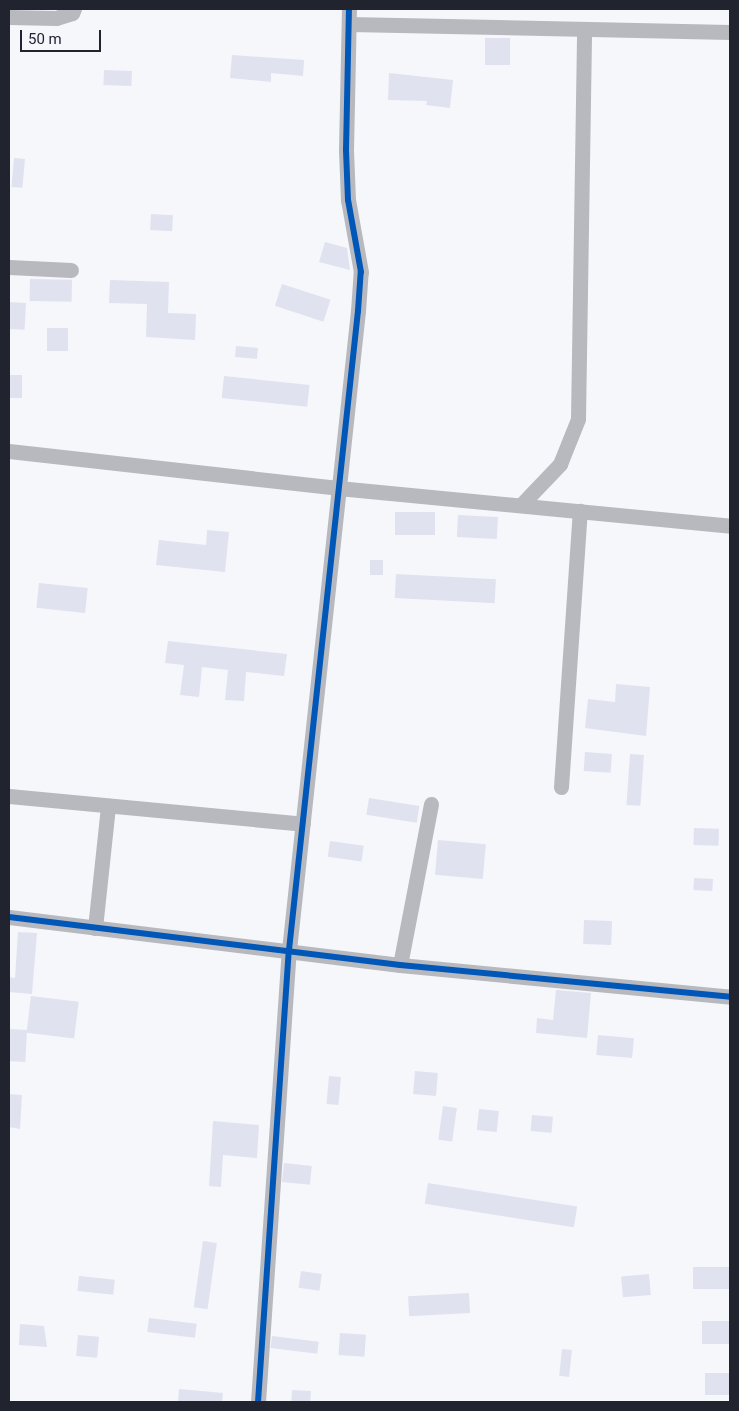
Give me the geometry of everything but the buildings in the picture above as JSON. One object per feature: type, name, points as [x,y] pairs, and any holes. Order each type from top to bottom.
[{"type":"street","points":[[9,17],[56,18],[72,13],[74,9]]},
{"type":"street","points":[[258,1402],[290,950],[361,272],[348,200],[349,9]]},
{"type":"street","points":[[349,24],[730,32]]},
{"type":"street","points":[[521,505],[560,464],[578,419],[584,30]]},
{"type":"street","points":[[9,266],[71,270]]},
{"type":"street","points":[[9,451],[338,488],[730,526]]},
{"type":"street","points":[[561,787],[580,511]]},
{"type":"street","points":[[9,796],[303,824]]},
{"type":"street","points":[[400,965],[431,804]]},
{"type":"street","points":[[94,928],[108,806]]},
{"type":"street","points":[[9,916],[400,965],[730,996]]},
{"type":"cycle path","points":[[258,1402],[289,950],[361,272],[348,200],[346,150],[349,9]]},
{"type":"cycle path","points":[[9,917],[400,965],[730,997]]}]
